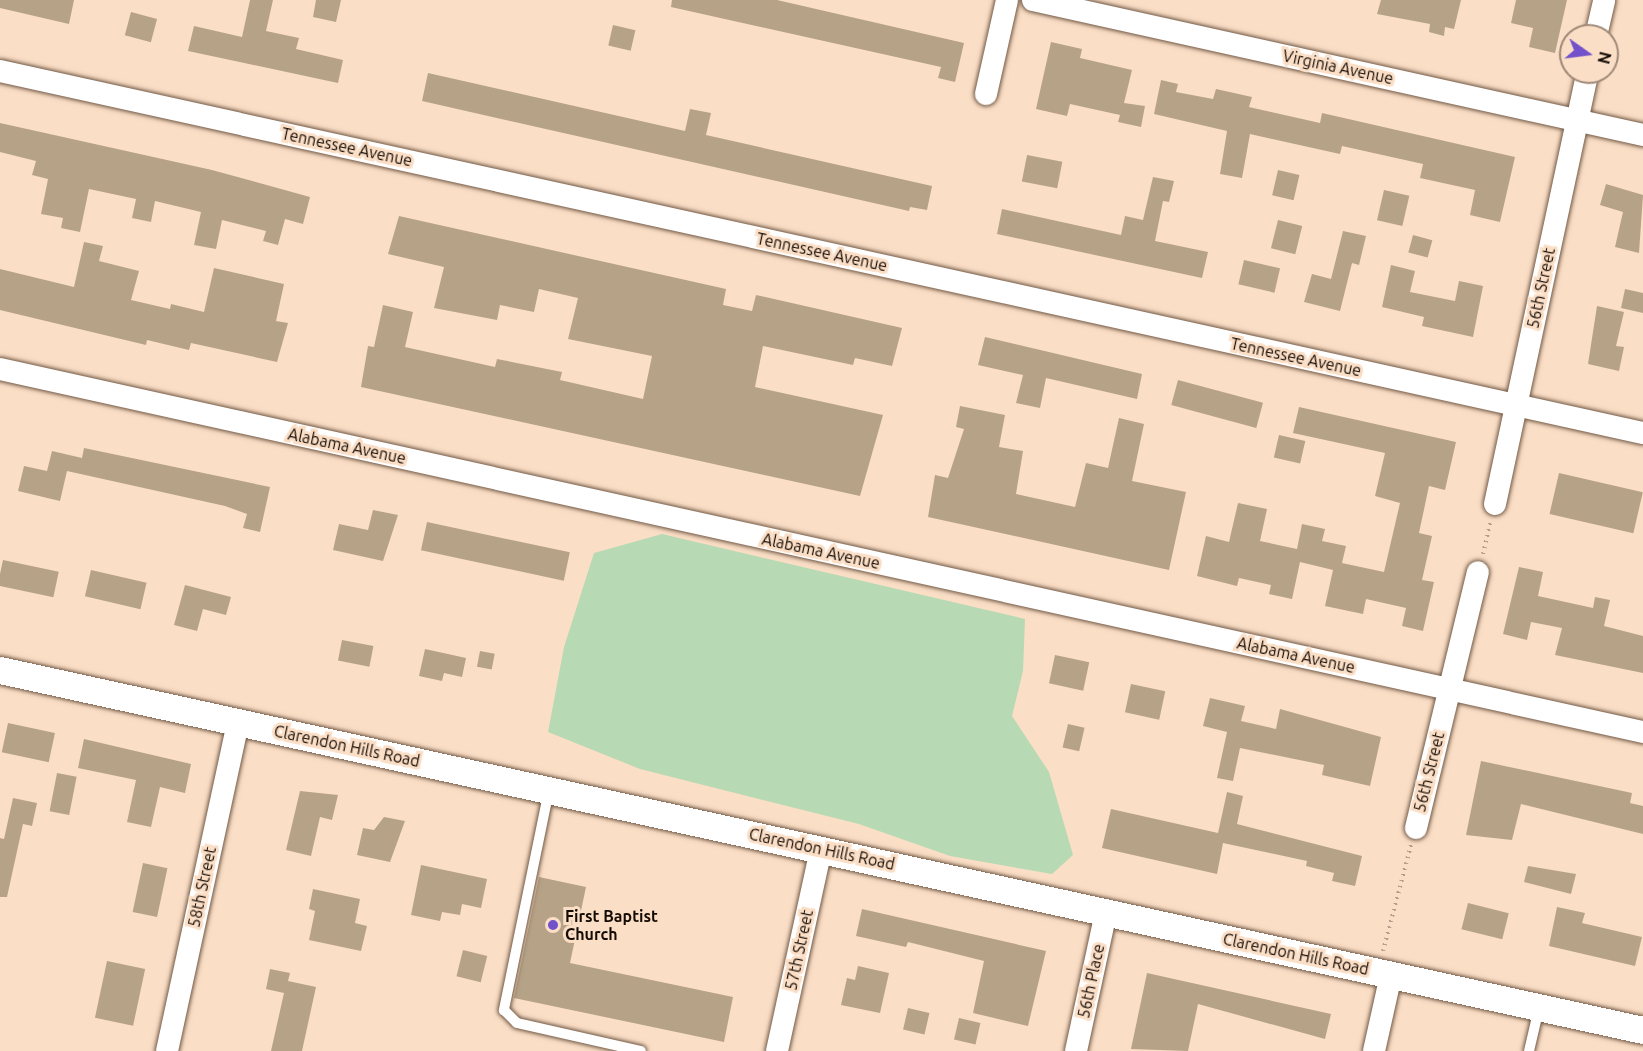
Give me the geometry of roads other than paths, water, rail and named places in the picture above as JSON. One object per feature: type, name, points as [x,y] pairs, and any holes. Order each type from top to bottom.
[{"type":"street","points":[[986,94],[1007,0]]},
{"type":"street","name":"Virginia Avenue","points":[[1033,0],[1643,135]]},
{"type":"street","points":[[1599,24],[1604,0]]},
{"type":"street","name":"Tennessee Avenue","points":[[0,71],[1643,433]]},
{"type":"street","name":"56th Street","points":[[1495,504],[1586,84]]},
{"type":"street","name":"Alabama Avenue","points":[[0,369],[1643,732]]},
{"type":"street","name":"56th Street","points":[[1416,828],[1453,690],[1479,572]]},
{"type":"street","name":"Clarendon Hills Road","points":[[0,670],[1643,1030]]},
{"type":"street","name":"58th Street","points":[[166,1051],[238,722]]},
{"type":"street","name":"57th Street","points":[[777,1051],[821,849]]},
{"type":"street","name":"56th Place","points":[[1076,1051],[1106,912]]},
{"type":"street","points":[[1374,1051],[1384,973]]},
{"type":"lane","points":[[549,790],[504,1010],[517,1023],[640,1051]]},
{"type":"lane","points":[[1529,1051],[1539,1007]]},
{"type":"place","name":"First Baptist Church","points":[[553,925]]}]
